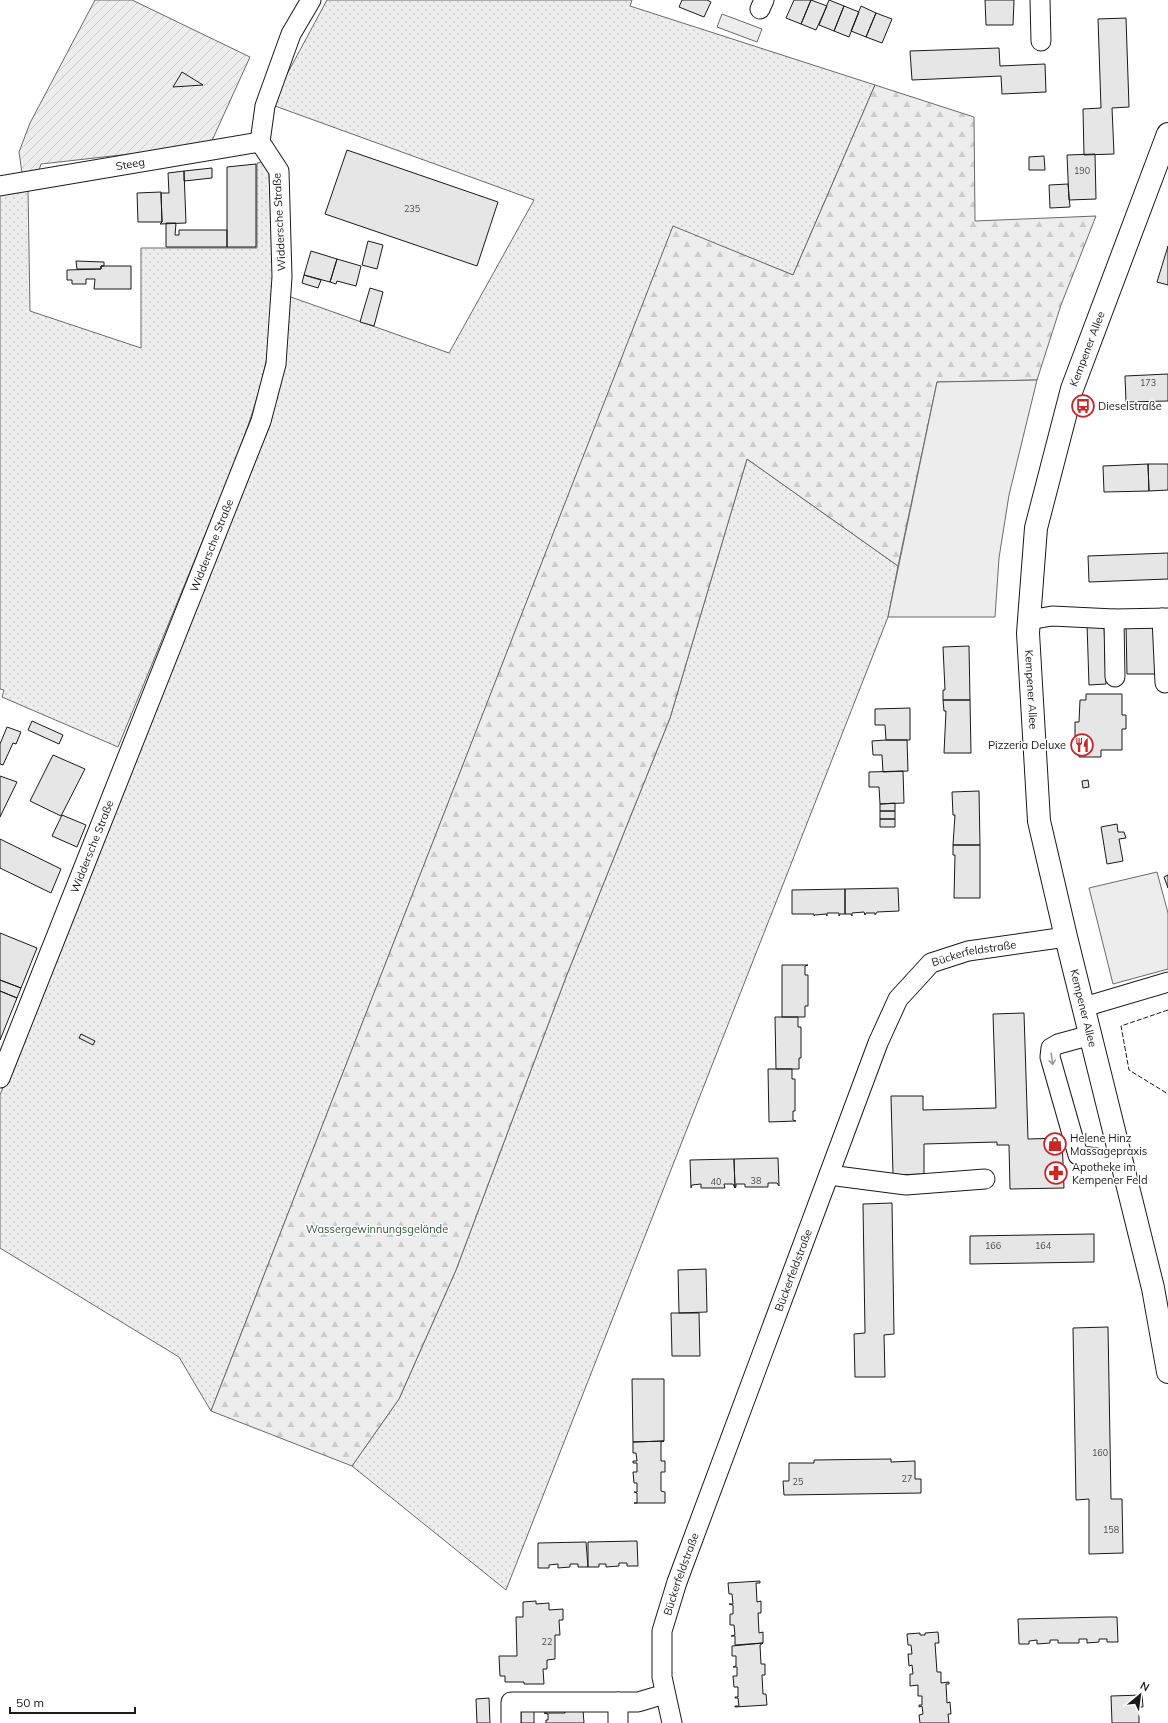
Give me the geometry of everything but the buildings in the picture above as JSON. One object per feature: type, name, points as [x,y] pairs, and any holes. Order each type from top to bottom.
[{"type":"main road","name":"Kempener Allee","points":[[1168,134],[1163,161],[1072,389],[1036,528],[1028,633],[1039,821],[1152,1288],[1168,1372]]},
{"type":"street","points":[[260,142],[264,106],[291,34],[311,0]]},
{"type":"street","points":[[1040,0],[1041,41]]},
{"type":"street","name":"Steeg","points":[[0,186],[260,142]]},
{"type":"street","name":"Widdersche Straße","points":[[0,1078],[261,421],[276,364],[282,277],[279,171],[260,142]]},
{"type":"street","points":[[1029,620],[1052,616],[1114,619],[1165,618],[1165,683]]},
{"type":"street","points":[[1114,619],[1116,677]]},
{"type":"street","name":"Bückerfeldstraße","points":[[672,1723],[662,1678],[662,1631],[676,1582],[878,1043],[898,999],[931,963],[968,951],[1066,937]]},
{"type":"street","points":[[1084,1007],[1168,982]]},
{"type":"street","points":[[1091,1035],[1058,1044],[1051,1048],[1050,1057],[1078,1155],[1103,1159],[1121,1156]]},
{"type":"street","points":[[829,1175],[906,1185],[985,1179]]},
{"type":"street","points":[[511,1723],[511,1702],[638,1702],[665,1694]]},
{"type":"street","points":[[618,1702],[618,1723]]},
{"type":"green space","points":[[95,0],[132,0],[250,57],[210,145],[41,164],[36,179],[23,180],[19,152],[30,123]]},
{"type":"green space","points":[[327,0],[632,0],[630,6],[875,85],[793,275],[673,227],[211,1411],[179,1357],[0,1248],[0,1095],[131,761],[264,435],[288,296],[449,353],[534,200],[275,106],[286,76]]},
{"type":"green space","name":"Wassergewinnungsgelände","points":[[875,85],[974,117],[975,221],[1096,216],[1061,305],[1037,380],[937,382],[898,566],[747,459],[670,718],[566,977],[456,1270],[399,1399],[352,1466],[211,1411],[673,226],[793,275]]},
{"type":"green space","points":[[268,162],[273,236],[273,287],[270,337],[261,384],[248,426],[232,468],[118,747],[2,697],[4,690],[0,689],[0,192],[28,188],[30,311],[141,348],[141,248],[257,248],[257,163]]},
{"type":"green space","points":[[747,459],[898,566],[888,617],[506,1590],[352,1466],[399,1399],[456,1270],[566,977],[670,718]]},
{"type":"shaded area","points":[[722,14],[762,29],[757,42],[717,27]]},
{"type":"shaded area","points":[[1037,380],[1009,495],[999,558],[995,617],[888,617],[937,382]]},
{"type":"shaded area","points":[[1157,872],[1168,913],[1168,969],[1113,984],[1089,888]]},
{"type":"fence","points":[[1168,1010],[1121,1026],[1129,1070],[1168,1094]]},
{"type":"place","name":"Dieselstraße","points":[[1083,406]]},
{"type":"place","name":"Pizzeria Deluxe","points":[[1082,745]]},
{"type":"place","name":"Helene Hinz Massagepraxis","points":[[1055,1144]]},
{"type":"place","name":"Apotheke im Kempener Feld","points":[[1056,1173]]}]
